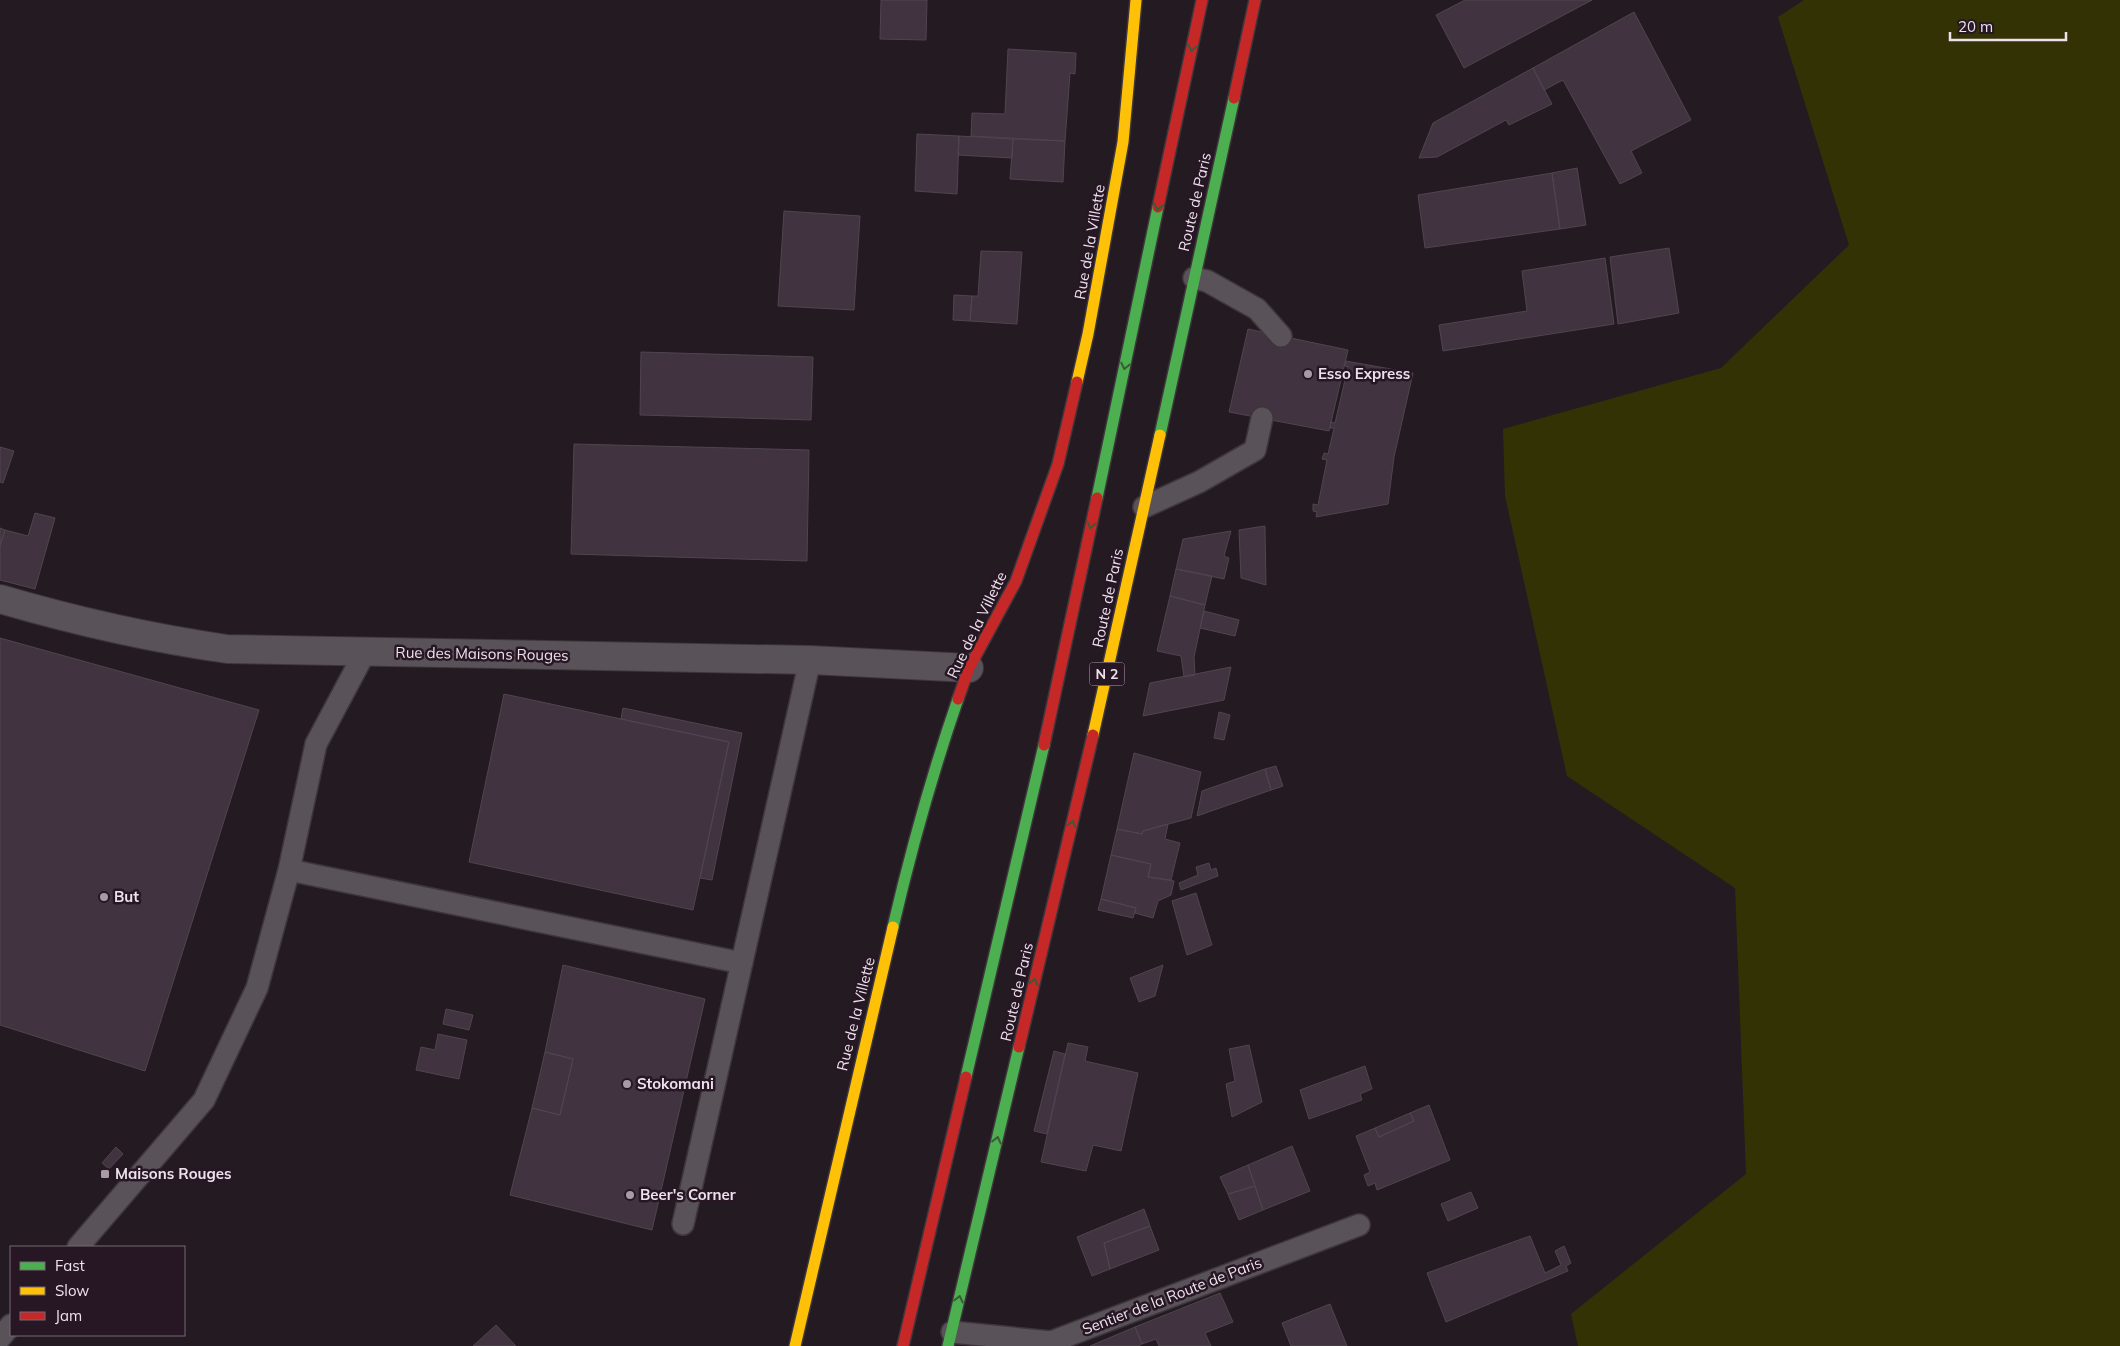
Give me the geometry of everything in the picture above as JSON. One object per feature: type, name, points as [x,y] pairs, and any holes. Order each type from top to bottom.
[{"type":"main road","name":"Rue de la Villette","points":[[795,1346],[851,1100],[910,855],[940,750],[969,668],[1016,581],[1058,464],[1088,334],[1123,142],[1136,0]]},
{"type":"main road","name":"Route de Paris","points":[[903,1346],[1049,724],[1202,0]]},
{"type":"main road","name":"Route de Paris","points":[[950,1339],[1099,711],[1255,0]]},
{"type":"street","name":"Rue des Maisons Rouges","points":[[0,599],[60,617],[162,640],[227,649],[810,660],[969,668]]},
{"type":"lane","points":[[1194,278],[1207,281],[1256,309],[1281,336]]},
{"type":"lane","points":[[1144,507],[1199,482],[1255,450],[1262,418]]},
{"type":"lane","points":[[79,1246],[204,1100],[257,988],[289,870],[316,744],[365,652]]},
{"type":"lane","points":[[683,1224],[810,660]]},
{"type":"lane","points":[[289,870],[742,963]]},
{"type":"lane","name":"Sentier de la Route de Paris","points":[[950,1339],[1051,1342],[1359,1225]]},
{"type":"lane","points":[[0,1338],[10,1326]]},
{"type":"shaded area","points":[[1804,0],[2120,0],[2120,1346],[1578,1346],[1571,1314],[1746,1174],[1735,888],[1567,776],[1505,496],[1503,429],[1721,368],[1849,245],[1778,17]]},
{"type":"building","points":[[881,0],[927,0],[926,40],[880,39]]},
{"type":"building","points":[[1465,0],[1592,0],[1464,68],[1436,15]]},
{"type":"building","points":[[1634,12],[1691,120],[1631,151],[1642,173],[1620,184],[1563,80],[1544,90],[1533,68]]},
{"type":"building","points":[[1008,49],[1076,53],[1075,74],[1070,73],[1065,141],[971,136],[972,113],[1005,114]]},
{"type":"building","points":[[1533,68],[1552,104],[1509,125],[1506,120],[1437,157],[1419,158],[1433,123]]},
{"type":"building","points":[[917,134],[959,136],[957,194],[915,191]]},
{"type":"building","points":[[959,136],[1013,139],[1012,158],[958,155]]},
{"type":"building","points":[[1013,139],[1065,141],[1063,182],[1010,179]]},
{"type":"building","points":[[1577,168],[1586,225],[1560,229],[1552,173]]},
{"type":"building","points":[[1552,173],[1560,229],[1425,248],[1418,195]]},
{"type":"building","points":[[784,211],[860,216],[854,310],[778,306]]},
{"type":"building","points":[[1669,248],[1679,313],[1618,324],[1610,257]]},
{"type":"building","points":[[981,251],[1022,252],[1017,324],[970,321],[972,296],[978,296]]},
{"type":"building","points":[[1605,258],[1614,324],[1443,351],[1439,325],[1527,311],[1522,271]]},
{"type":"building","points":[[954,295],[972,296],[970,321],[953,320]]},
{"type":"building","points":[[1248,329],[1348,350],[1329,431],[1229,412]]},
{"type":"building","points":[[641,352],[813,357],[811,420],[640,415]]},
{"type":"building","points":[[1346,361],[1413,373],[1394,457],[1388,504],[1316,517],[1317,512],[1313,511],[1313,504],[1318,505],[1327,460],[1322,459],[1324,453],[1328,454],[1334,428],[1330,428],[1331,422],[1335,423],[1348,367],[1345,366]]},
{"type":"building","points":[[574,444],[809,450],[807,561],[571,554]]},
{"type":"building","points":[[0,447],[14,451],[3,483],[0,482]]},
{"type":"building","points":[[35,513],[55,518],[35,589],[0,580],[0,546],[5,530],[28,536]]},
{"type":"building","points":[[1265,526],[1266,585],[1241,578],[1239,530]]},
{"type":"building","points":[[0,528],[5,530],[0,546]]},
{"type":"building","points":[[1231,531],[1224,556],[1229,558],[1224,579],[1176,569],[1183,539]]},
{"type":"building","points":[[1176,569],[1212,576],[1205,605],[1170,596]]},
{"type":"building","points":[[1170,596],[1205,605],[1194,657],[1195,675],[1184,677],[1181,656],[1157,651]]},
{"type":"building","points":[[1204,611],[1239,620],[1235,636],[1200,628]]},
{"type":"building","points":[[0,638],[259,710],[145,1071],[0,1025]]},
{"type":"building","points":[[1231,667],[1224,700],[1143,716],[1150,683]]},
{"type":"building","points":[[504,694],[729,742],[693,910],[469,862]]},
{"type":"building","points":[[623,708],[742,733],[712,880],[700,878],[729,742],[621,719]]},
{"type":"building","points":[[1219,712],[1230,715],[1224,740],[1214,738]]},
{"type":"building","points":[[1134,753],[1201,772],[1191,818],[1143,831],[1142,834],[1117,829]]},
{"type":"building","points":[[1276,766],[1283,786],[1271,790],[1265,769]]},
{"type":"building","points":[[1265,769],[1271,790],[1197,816],[1202,791]]},
{"type":"building","points":[[1168,824],[1165,839],[1180,843],[1171,880],[1148,877],[1151,864],[1111,855],[1117,829],[1142,834],[1143,831]]},
{"type":"building","points":[[1111,855],[1151,864],[1148,877],[1174,881],[1171,895],[1158,901],[1153,918],[1135,913],[1136,908],[1101,899]]},
{"type":"building","points":[[1209,863],[1211,870],[1216,868],[1218,876],[1181,890],[1179,883],[1198,875],[1196,867]]},
{"type":"building","points":[[1196,893],[1212,945],[1187,955],[1172,901]]},
{"type":"building","points":[[1101,899],[1136,908],[1133,918],[1098,910]]},
{"type":"building","name":"Stokomani","points":[[563,965],[705,999],[652,1230],[510,1195],[532,1108],[560,1115],[573,1059],[545,1052]]},
{"type":"building","points":[[1163,965],[1155,996],[1139,1002],[1130,978]]},
{"type":"building","points":[[446,1009],[473,1015],[469,1030],[443,1024]]},
{"type":"building","points":[[438,1034],[467,1040],[459,1079],[416,1070],[421,1047],[435,1050]]},
{"type":"building","points":[[1068,1043],[1088,1047],[1085,1061],[1138,1073],[1121,1151],[1093,1145],[1086,1171],[1041,1162]]},
{"type":"building","points":[[1249,1045],[1262,1102],[1232,1117],[1226,1084],[1235,1081],[1229,1049]]},
{"type":"building","points":[[1054,1051],[1065,1054],[1047,1134],[1034,1131]]},
{"type":"building","points":[[545,1052],[573,1059],[560,1115],[532,1108]]},
{"type":"building","points":[[1365,1066],[1372,1089],[1360,1094],[1362,1100],[1309,1119],[1300,1090]]},
{"type":"building","points":[[1429,1105],[1450,1160],[1377,1190],[1375,1183],[1368,1186],[1364,1175],[1370,1172],[1356,1136],[1375,1128],[1379,1137],[1414,1121],[1410,1113]]},
{"type":"building","points":[[1410,1113],[1414,1121],[1379,1137],[1375,1128]]},
{"type":"building","points":[[1292,1146],[1310,1191],[1263,1210],[1248,1165]]},
{"type":"building","points":[[116,1147],[123,1154],[109,1169],[102,1163]]},
{"type":"building","points":[[1248,1165],[1255,1186],[1228,1194],[1220,1177]]},
{"type":"building","points":[[1255,1186],[1263,1210],[1239,1220],[1228,1194]]},
{"type":"building","points":[[1471,1192],[1478,1208],[1448,1221],[1441,1204]]},
{"type":"building","points":[[1144,1209],[1150,1226],[1104,1243],[1110,1269],[1092,1276],[1077,1237]]},
{"type":"building","points":[[1150,1226],[1159,1250],[1110,1269],[1104,1243]]},
{"type":"building","points":[[1530,1236],[1545,1273],[1561,1265],[1555,1251],[1564,1246],[1571,1263],[1566,1266],[1568,1271],[1446,1322],[1427,1273]]},
{"type":"building","points":[[1220,1293],[1233,1322],[1205,1333],[1211,1346],[1159,1346],[1156,1339],[1142,1344],[1135,1327]]},
{"type":"building","points":[[1330,1304],[1347,1346],[1291,1346],[1282,1323]]},
{"type":"building","points":[[496,1325],[516,1346],[473,1346]]},
{"type":"building","points":[[1135,1327],[1142,1344],[1138,1346],[1090,1346]]},
{"type":"traffic: fast","points":[[1160,435],[1234,98]]},
{"type":"traffic: fast","points":[[1097,498],[1158,207]]},
{"type":"traffic: fast","points":[[893,927],[922,812],[958,699]]},
{"type":"traffic: fast","points":[[966,1077],[1044,745]]},
{"type":"traffic: fast","points":[[948,1346],[1019,1047]]},
{"type":"traffic: slow","points":[[1077,382],[1088,334],[1123,142],[1136,0]]},
{"type":"traffic: slow","points":[[1093,735],[1160,435]]},
{"type":"traffic: slow","points":[[795,1346],[893,927]]},
{"type":"traffic: jam","points":[[1158,207],[1202,0]]},
{"type":"traffic: jam","points":[[1234,98],[1255,0]]},
{"type":"traffic: jam","points":[[958,699],[969,668],[1016,581],[1058,464],[1077,382]]},
{"type":"traffic: jam","points":[[1044,745],[1097,498]]},
{"type":"traffic: jam","points":[[1019,1047],[1093,735]]},
{"type":"traffic: jam","points":[[903,1346],[966,1077]]},
{"type":"place","name":"Esso Express","points":[[1308,374]]},
{"type":"place","name":"But","points":[[104,897]]},
{"type":"place","name":"Stokomani","points":[[627,1084]]},
{"type":"place","name":"Maisons Rouges","points":[[105,1174]]},
{"type":"place","name":"Beer's Corner","points":[[630,1195]]}]
